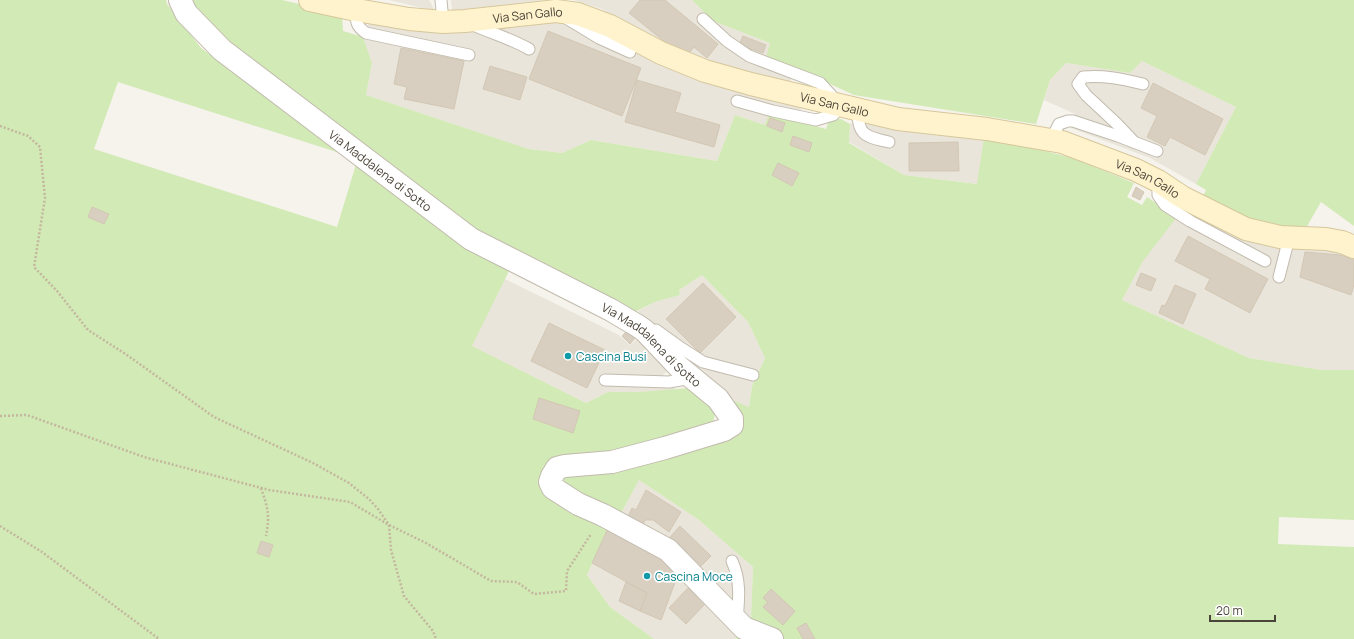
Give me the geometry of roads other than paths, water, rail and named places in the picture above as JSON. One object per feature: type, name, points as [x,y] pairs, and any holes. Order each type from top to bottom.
[{"type":"street","name":"Via Maddalena di Sotto","points":[[180,0],[186,13],[222,50],[471,238],[611,310],[638,326],[645,331],[679,367],[718,400],[732,419],[732,425],[715,433],[612,462],[557,468],[550,482],[553,488],[578,504],[603,515],[668,550],[744,628],[772,639]]},
{"type":"street","name":"Via San Gallo","points":[[310,0],[409,19],[442,22],[465,21],[556,11],[578,14],[610,26],[661,53],[705,71],[750,84],[898,119],[987,129],[1062,142],[1136,170],[1158,181],[1182,197],[1246,229],[1280,237],[1326,239],[1342,242],[1354,247]]},
{"type":"lane","points":[[441,0],[442,22]]},
{"type":"lane","points":[[356,10],[356,21],[360,28],[366,33],[469,55]]},
{"type":"lane","points":[[556,11],[599,38],[630,52]]},
{"type":"lane","points":[[703,19],[726,41],[749,56],[820,83],[850,108],[862,132],[873,139],[888,142]]},
{"type":"lane","points":[[465,21],[487,32],[517,42],[529,49]]},
{"type":"lane","points":[[1134,142],[1086,95],[1078,84],[1083,77],[1097,76],[1118,78],[1143,84]]},
{"type":"lane","points":[[737,101],[773,111],[816,120],[850,108]]},
{"type":"lane","points":[[1051,140],[1059,124],[1068,120],[1157,151]]},
{"type":"lane","points":[[1158,181],[1158,195],[1165,204],[1190,221],[1265,261]]},
{"type":"lane","points":[[1279,277],[1289,238]]},
{"type":"lane","points":[[638,326],[646,323],[703,362],[753,375]]},
{"type":"lane","points":[[605,380],[669,382],[693,378]]},
{"type":"lane","points":[[732,561],[736,570],[740,592],[737,620]]},
{"type":"place","name":"Cascina Busi","points":[[568,356]]},
{"type":"place","name":"Cascina Moce","points":[[647,576]]}]
